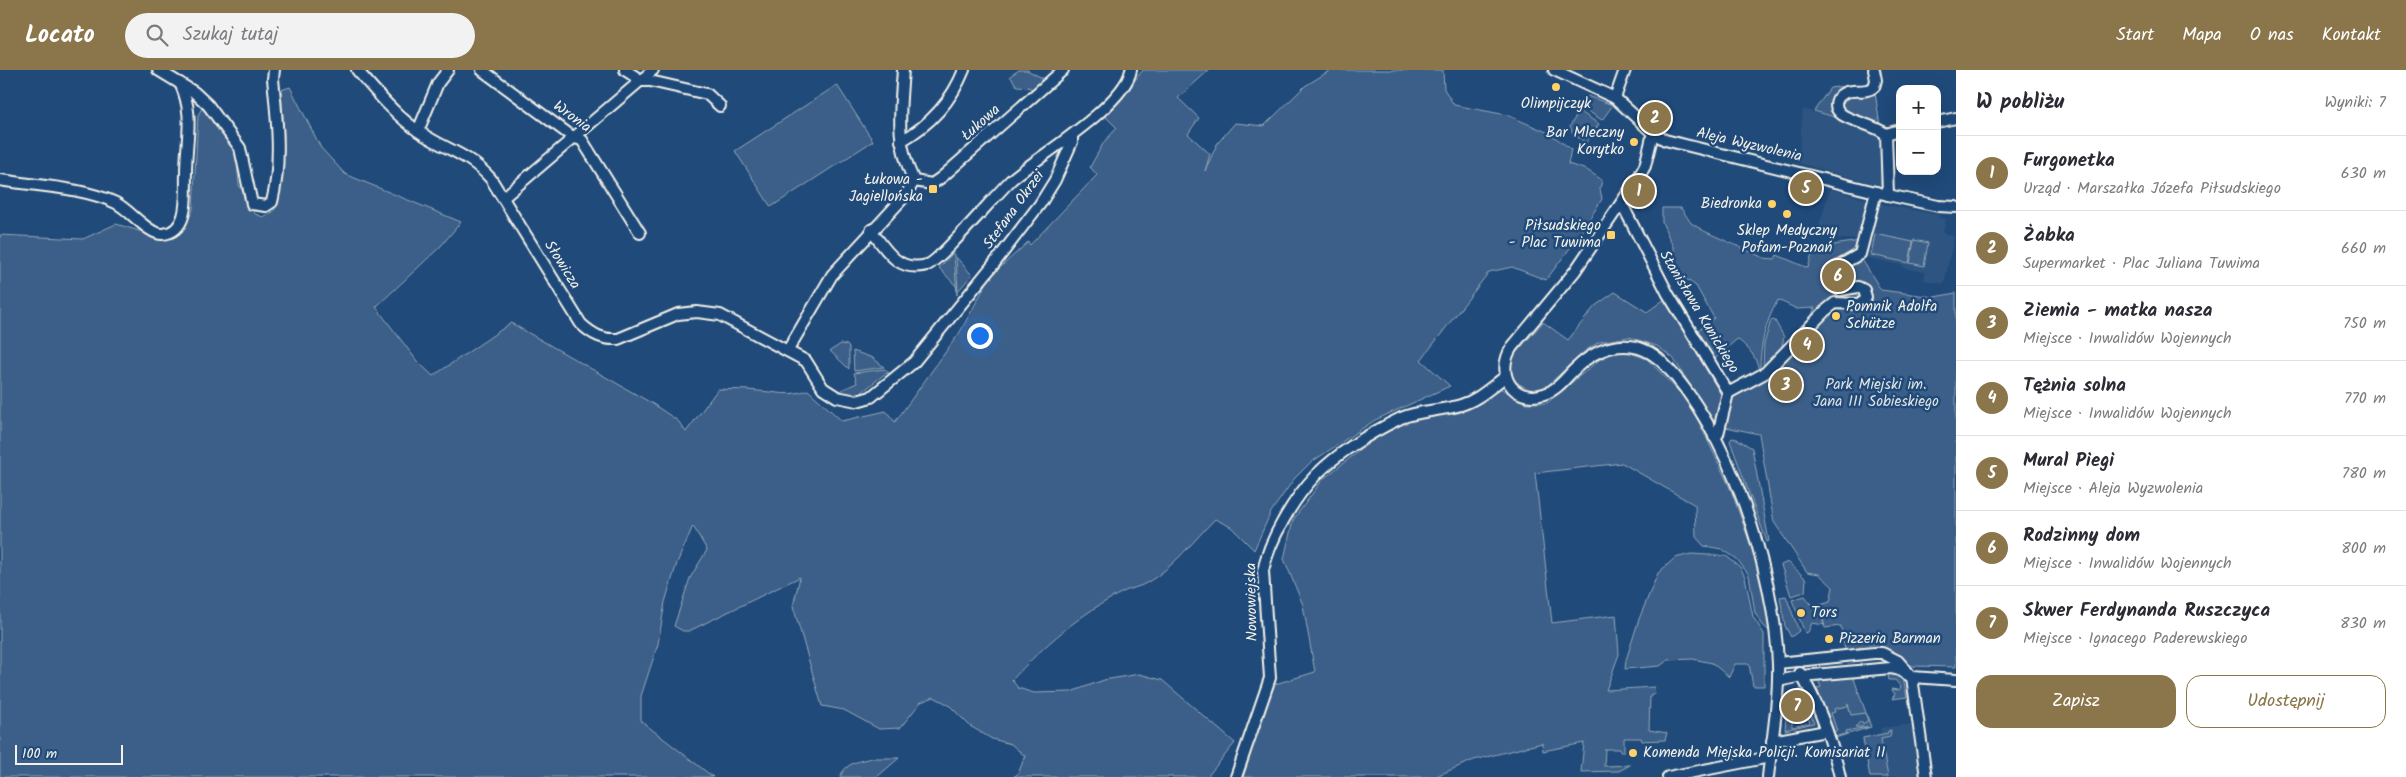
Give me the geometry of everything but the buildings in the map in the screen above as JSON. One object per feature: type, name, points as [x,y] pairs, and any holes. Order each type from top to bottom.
[{"type":"street","points":[[158,70],[189,87],[208,105],[240,148],[252,204],[266,206],[272,202],[275,191],[278,144],[274,74],[284,70]]},
{"type":"street","name":"Słowicza","points":[[358,70],[379,95],[418,131],[477,163],[491,179],[581,324],[596,336],[607,340],[618,339],[678,314],[697,312],[720,315],[806,361]]},
{"type":"street","points":[[418,131],[438,82],[448,70]]},
{"type":"street","name":"Wronia","points":[[482,70],[574,138],[582,140],[640,233]]},
{"type":"street","points":[[625,70],[642,81],[650,80],[707,94],[720,106]]},
{"type":"street","points":[[503,198],[653,70]]},
{"type":"street","points":[[788,350],[832,275],[871,230],[906,195],[914,181],[903,155],[901,141],[900,118],[903,70]]},
{"type":"street","points":[[901,141],[928,121],[952,97],[964,70]]},
{"type":"street","name":"Łukowa","points":[[914,181],[932,184],[942,177],[1063,70]]},
{"type":"street","points":[[1072,136],[1114,97],[1126,82],[1131,70]]},
{"type":"street","name":"Aleja Wyzwolenia","points":[[1554,70],[1615,98],[1653,133],[1665,140],[1888,195],[1938,206],[1956,207]]},
{"type":"street","points":[[1615,98],[1625,70]]},
{"type":"street","points":[[1874,70],[1876,80],[1874,87],[1842,94],[1838,98],[1836,106],[1840,113],[1865,122],[1886,134],[1896,131]]},
{"type":"street","points":[[0,180],[100,196],[126,208],[151,231],[163,234],[171,231],[180,224],[185,202],[189,108],[180,83]]},
{"type":"street","points":[[1941,121],[1956,118]]},
{"type":"street","points":[[1653,133],[1643,170],[1575,271],[1512,347],[1505,361],[1505,377],[1510,386],[1518,393],[1527,396],[1543,395],[1561,383],[1590,355],[1603,349],[1628,345],[1643,349],[1664,364],[1692,400],[1714,437],[1736,487],[1759,550],[1769,595],[1778,663],[1778,681],[1768,777]]},
{"type":"street","points":[[1886,134],[1888,195]]},
{"type":"street","name":"Stefana Okrzei","points":[[871,230],[899,264],[910,267],[932,264],[1012,179],[1072,136]]},
{"type":"street","name":"Stefana Okrzei","points":[[806,361],[823,388],[837,397],[848,401],[871,397],[914,362],[1040,204],[1055,180],[1072,142],[1072,136]]},
{"type":"street","points":[[1728,394],[1764,372],[1825,311],[1836,303],[1857,304],[1864,302],[1866,293],[1861,288],[1840,290],[1835,288],[1830,280],[1838,267],[1860,254],[1876,192]]},
{"type":"street","name":"Stanisława Kunickiego","points":[[1620,206],[1625,210],[1668,294],[1728,394],[1718,434],[1714,437]]},
{"type":"street","name":"Nowowiejska","points":[[1237,775],[1270,678],[1263,571],[1266,554],[1298,499],[1316,476],[1368,436],[1403,417],[1463,405],[1505,377]]},
{"type":"street","points":[[1778,663],[1882,653],[1898,661],[1912,677],[1926,777]]},
{"type":"street","points":[[1793,661],[1802,676],[1826,731],[1840,777]]},
{"type":"street","points":[[1778,681],[1802,676],[1891,668],[1900,670],[1912,677],[1956,680]]},
{"type":"street","points":[[1772,741],[1826,731]]},
{"type":"street","points":[[1668,777],[1770,757]]},
{"type":"shaded area","points":[[1803,109],[1875,130],[1879,134],[1883,186],[1798,163]]},
{"type":"shaded area","points":[[1830,189],[1872,201],[1862,239],[1833,239],[1817,232]]},
{"type":"shaded area","points":[[1876,203],[1939,215],[1939,218],[1946,219],[1943,233],[1954,236],[1944,284],[1924,280],[1925,272],[1903,268],[1904,263],[1902,265],[1862,257]]},
{"type":"shaded area","points":[[1853,676],[1871,727],[1835,738],[1817,689]]},
{"type":"shaded area","points":[[1913,724],[1920,777],[1869,777],[1861,737],[1881,733],[1881,728]]},
{"type":"green space","points":[[1019,70],[1027,70],[1044,79],[1032,89],[1017,86],[1010,76]]},
{"type":"green space","points":[[1143,70],[1209,70],[1178,98],[1199,118],[1188,134],[1210,154],[1205,171],[1217,144],[1235,123],[1264,126],[1305,86],[1331,70],[1443,70],[1444,89],[1454,105],[1507,115],[1549,133],[1571,149],[1568,164],[1587,170],[1602,180],[1600,189],[1602,199],[1576,240],[1546,280],[1512,267],[1489,272],[1421,360],[1450,386],[1375,420],[1310,463],[1294,479],[1271,512],[1254,550],[1231,527],[1215,519],[1166,569],[1145,584],[1126,591],[1093,609],[1050,642],[1012,680],[1018,688],[1034,693],[1071,692],[1104,680],[1139,674],[1162,680],[1235,743],[1207,777],[1013,777],[1018,774],[1025,756],[1011,744],[992,739],[970,726],[949,705],[934,697],[921,702],[900,728],[879,729],[844,710],[822,706],[793,606],[800,577],[689,631],[683,631],[674,626],[690,578],[707,550],[693,526],[677,563],[665,602],[658,644],[641,696],[641,721],[713,777],[0,777],[0,235],[83,239],[116,224],[163,238],[184,226],[193,210],[198,115],[202,108],[236,149],[239,185],[255,214],[263,217],[273,212],[277,205],[284,136],[281,90],[290,87],[321,148],[345,174],[461,222],[440,247],[376,307],[417,361],[433,376],[511,323],[653,404],[678,421],[686,432],[718,389],[788,394],[808,390],[842,421],[886,411],[895,422],[960,332],[990,277],[1028,242],[1030,245],[1097,175],[1090,167],[1104,142],[1117,128],[1106,117]]},
{"type":"green space","points":[[1858,84],[1858,87],[1839,91],[1841,119],[1814,111],[1830,88]]},
{"type":"green space","points":[[837,85],[873,141],[771,207],[735,151]]},
{"type":"green space","points":[[1875,92],[1880,126],[1842,111],[1840,102],[1845,96]]},
{"type":"green space","points":[[1587,96],[1613,105],[1602,120],[1581,107]]},
{"type":"green space","points":[[1579,111],[1599,124],[1586,143],[1573,134],[1570,126]]},
{"type":"green space","name":"Park Miejski im. Jana III Sobieskiego","points":[[1662,208],[1681,208],[1691,223],[1704,231],[1764,258],[1775,259],[1777,255],[1808,268],[1814,248],[1866,240],[1861,258],[1881,290],[1934,297],[1956,293],[1956,667],[1912,666],[1874,644],[1845,651],[1841,626],[1825,628],[1820,605],[1830,602],[1833,587],[1819,574],[1807,572],[1774,522],[1759,434],[1726,427],[1733,390],[1759,374],[1755,358],[1737,339],[1715,359],[1697,331],[1714,318],[1696,286],[1674,268],[1674,249],[1662,222]],"holes":[[[1778,300],[1797,309],[1815,308],[1809,322],[1813,330],[1812,342],[1804,351],[1795,353],[1788,350],[1760,371],[1764,334]]]},
{"type":"green space","points":[[1875,234],[1913,242],[1909,263],[1871,255]]},
{"type":"green space","points":[[1914,240],[1928,243],[1924,266],[1910,263]]},
{"type":"green space","points":[[953,253],[954,255],[956,286],[939,268]]},
{"type":"green space","points":[[956,257],[972,275],[958,291]]},
{"type":"green space","points":[[1615,292],[1647,312],[1665,299],[1724,400],[1718,421],[1714,422],[1673,358],[1657,346],[1629,337],[1599,342],[1585,351],[1546,387],[1534,391],[1519,384],[1513,377],[1509,361],[1543,322],[1568,340],[1595,306]]},
{"type":"green space","points":[[1774,319],[1784,337],[1781,350],[1763,367],[1764,344],[1771,320]]},
{"type":"green space","points":[[841,344],[847,345],[849,348],[849,369],[830,351]]},
{"type":"green space","points":[[853,351],[873,358],[884,367],[854,371]]},
{"type":"green space","points":[[1628,352],[1647,359],[1690,403],[1731,490],[1761,574],[1772,634],[1755,613],[1749,575],[1737,559],[1722,549],[1704,546],[1696,537],[1695,505],[1622,463],[1535,473],[1552,623],[1616,615],[1619,654],[1606,690],[1654,687],[1655,694],[1650,696],[1649,730],[1667,733],[1665,740],[1642,741],[1641,738],[1624,738],[1624,752],[1620,752],[1620,749],[1605,749],[1604,766],[1630,765],[1619,771],[1581,772],[1584,743],[1543,751],[1542,743],[1474,760],[1434,777],[1243,777],[1272,685],[1315,672],[1303,605],[1284,559],[1293,520],[1323,479],[1373,440],[1408,421],[1479,403],[1498,387],[1526,403],[1547,403],[1599,360],[1613,353]]},
{"type":"green space","points":[[885,369],[891,375],[886,373],[862,392],[851,394],[847,397],[839,395],[841,390],[857,383],[854,373]]},
{"type":"green space","points":[[1732,438],[1752,448],[1769,541],[1767,542],[1730,441]]},
{"type":"green space","points":[[1691,554],[1726,556],[1740,567],[1745,577],[1753,617],[1764,634],[1764,686],[1753,686],[1749,664],[1735,664],[1729,677],[1712,663],[1693,659],[1668,660],[1660,666],[1625,669],[1639,619],[1658,573],[1675,558]]},
{"type":"green space","points":[[1788,562],[1806,579],[1805,592],[1791,596],[1781,565]]},
{"type":"green space","points":[[1786,596],[1799,631],[1791,637],[1785,626],[1780,597]]},
{"type":"green space","points":[[1805,596],[1811,604],[1819,606],[1824,625],[1812,623],[1808,632],[1805,633],[1792,600]]},
{"type":"green space","points":[[1893,673],[1903,678],[1907,697],[1892,699],[1895,694],[1891,689],[1899,690],[1901,687],[1895,680],[1889,680],[1888,674]]},
{"type":"green space","points":[[1853,676],[1871,727],[1835,738],[1847,733],[1846,731],[1868,727],[1855,727],[1861,721],[1862,724],[1868,721],[1865,713],[1851,715],[1848,704],[1847,706],[1834,709],[1835,712],[1831,713],[1837,731],[1833,732],[1817,689],[1821,687],[1818,680]]},
{"type":"green space","points":[[1800,689],[1814,723],[1785,730],[1786,714],[1792,716],[1792,727],[1810,723],[1806,713],[1795,714],[1789,712],[1790,700]]},
{"type":"green space","points":[[1891,730],[1890,737],[1881,739],[1888,777],[1870,777],[1863,738],[1888,733]]},
{"type":"green space","points":[[872,758],[899,758],[877,777],[840,777],[842,772],[849,766]]},
{"type":"place","name":"Olimpijczyk","points":[[1556,87]]},
{"type":"place","name":"Żabka","points":[[1655,118]]},
{"type":"place","name":"Bar Mleczny Korytko","points":[[1634,142]]},
{"type":"place","name":"Mural Piegi","points":[[1806,188]]},
{"type":"place","name":"Łukowa - Jagiellońska","points":[[933,189]]},
{"type":"place","name":"Furgonetka","points":[[1639,191]]},
{"type":"place","name":"Biedronka","points":[[1772,204]]},
{"type":"place","name":"Sklep Medyczny Pofam-Poznań","points":[[1787,214]]},
{"type":"place","name":"Piłsudskiego - Plac Tuwima","points":[[1611,235]]},
{"type":"place","name":"Rodzinny dom","points":[[1838,276]]},
{"type":"place","name":"Pomnik Adolfa Schütze","points":[[1836,316]]},
{"type":"place","name":"Tężnia solna","points":[[1807,345]]},
{"type":"place","name":"Ziemia - matka nasza","points":[[1786,385]]},
{"type":"place","name":"Tors","points":[[1801,613]]},
{"type":"place","name":"Pizzeria Barman","points":[[1829,639]]},
{"type":"place","name":"Skwer Ferdynanda Ruszczyca","points":[[1797,706]]},
{"type":"place","name":"Komenda Miejska Policji. Komisariat II","points":[[1633,753]]}]
